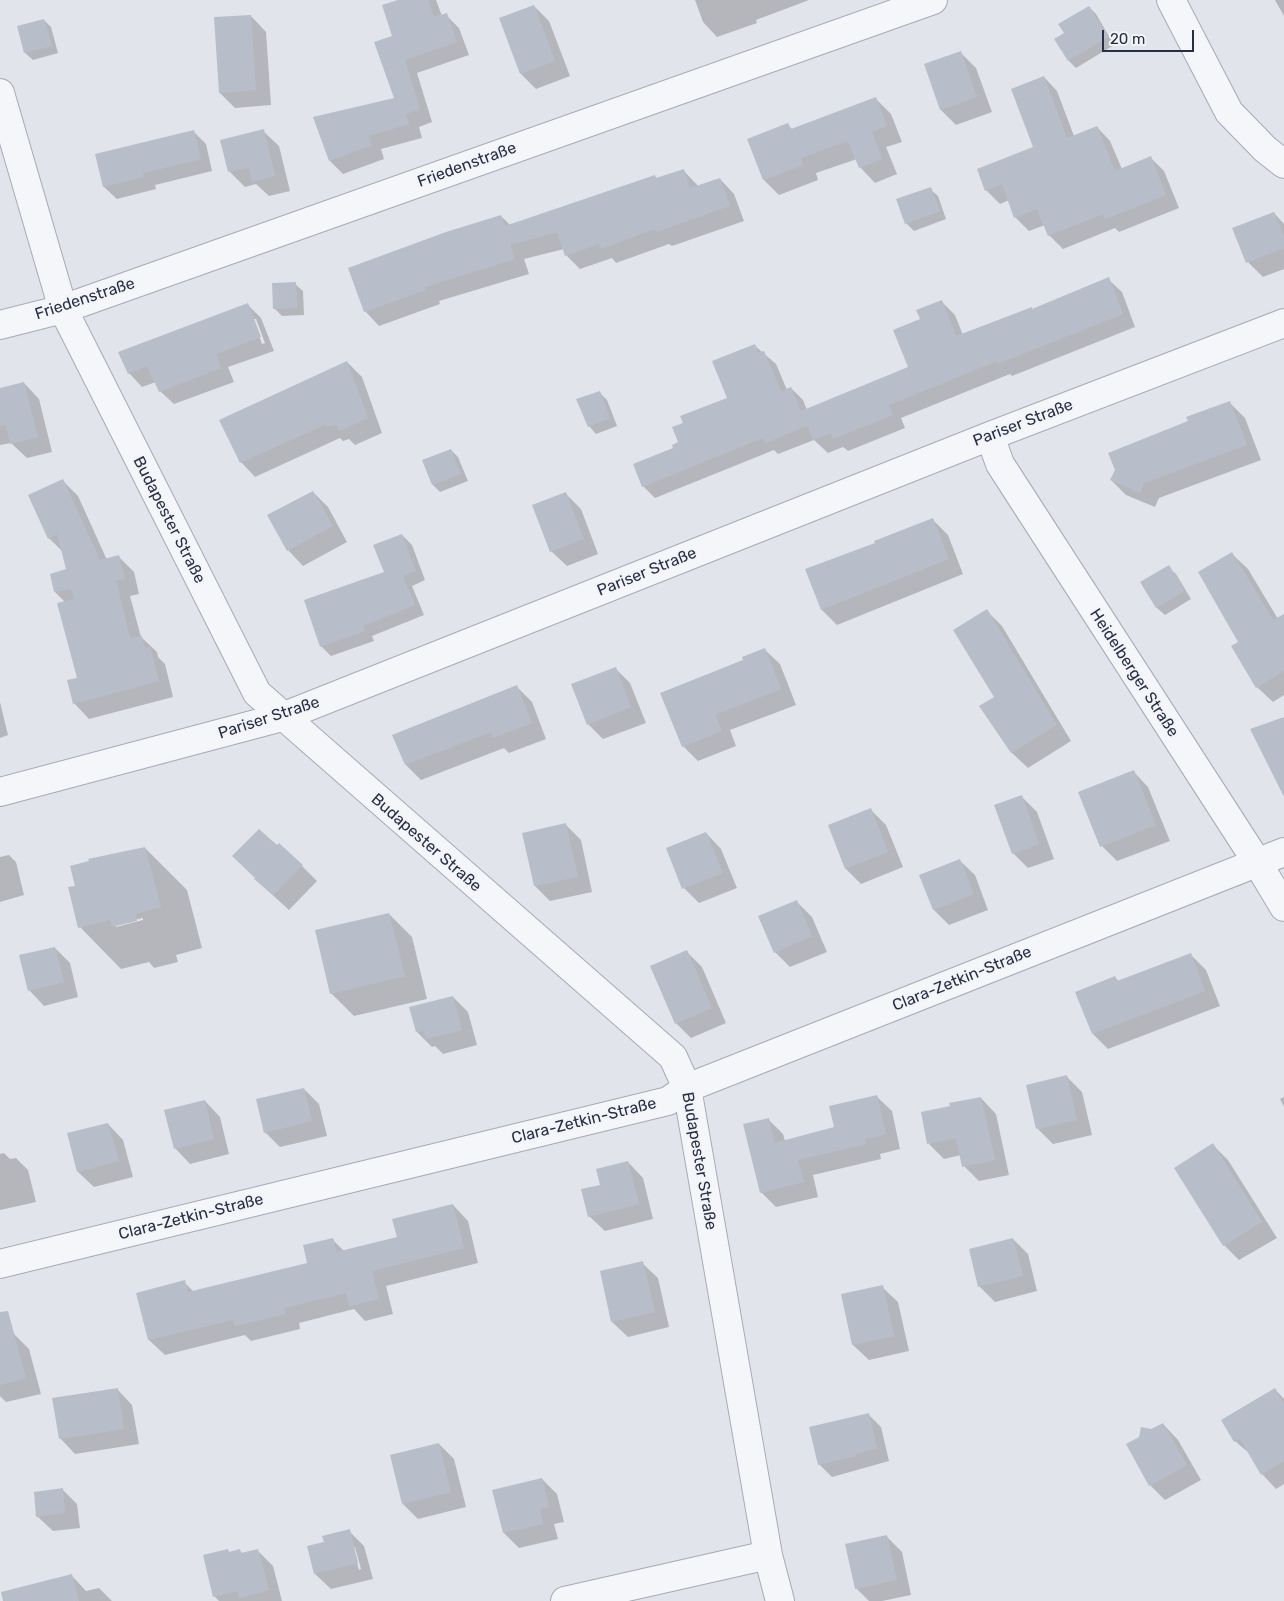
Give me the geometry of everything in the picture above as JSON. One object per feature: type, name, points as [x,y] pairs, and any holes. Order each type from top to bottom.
[{"type":"street","name":"Friedenstraße","points":[[0,324],[63,309],[933,0]]},
{"type":"street","points":[[1171,0],[1229,112],[1265,149],[1284,164]]},
{"type":"street","name":"Budapester Straße","points":[[0,93],[63,309],[256,693],[673,1057],[687,1088],[768,1555],[780,1601]]},
{"type":"street","name":"Pariser Straße","points":[[0,792],[282,717],[990,436],[1284,323]]},
{"type":"street","name":"Heidelberger Straße","points":[[990,436],[1000,464],[1257,862],[1284,907]]},
{"type":"street","name":"Clara-Zetkin-Straße","points":[[0,1264],[668,1101],[687,1088],[1284,852]]},
{"type":"street","points":[[565,1601],[768,1555]]},
{"type":"building","points":[[398,0],[428,0],[434,17],[447,13],[457,42],[405,60],[420,109],[406,114],[409,124],[368,136],[372,145],[329,161],[313,117],[394,98],[374,42],[392,36],[382,5]]},
{"type":"building","points":[[534,5],[555,61],[520,74],[499,18]]},
{"type":"building","points":[[1089,6],[1108,37],[1068,61],[1054,39],[1064,33],[1058,24]]},
{"type":"building","points":[[251,15],[256,90],[219,93],[214,17]]},
{"type":"building","points":[[44,19],[52,46],[24,53],[17,26]]},
{"type":"building","points":[[961,51],[977,97],[940,110],[924,64]]},
{"type":"building","points":[[1044,76],[1067,138],[1097,126],[1115,171],[1151,156],[1166,195],[1105,219],[1103,214],[1048,236],[1037,209],[1014,218],[1002,184],[985,191],[977,169],[1033,147],[1011,89]]},
{"type":"building","points":[[876,97],[887,126],[872,132],[882,159],[859,168],[848,141],[801,158],[804,165],[763,180],[747,139],[788,123],[791,129]]},
{"type":"building","points":[[264,129],[275,176],[252,182],[249,167],[228,172],[220,140]]},
{"type":"building","points":[[194,130],[201,159],[143,173],[144,177],[103,187],[95,154]]},
{"type":"building","points":[[684,169],[690,188],[720,178],[730,206],[656,232],[655,229],[601,249],[599,244],[565,256],[557,232],[510,245],[515,259],[425,287],[426,290],[364,312],[348,268],[446,232],[501,215],[505,226],[655,175],[656,178]]},
{"type":"building","points":[[931,187],[940,211],[905,224],[896,199]]},
{"type":"building","points":[[1274,212],[1284,237],[1284,248],[1246,263],[1232,228]]},
{"type":"building","points":[[1109,277],[1123,314],[997,364],[997,361],[889,405],[893,415],[833,439],[831,433],[813,440],[801,411],[908,367],[893,330],[920,319],[916,310],[942,300],[956,336],[1032,307],[1032,309]]},
{"type":"building","points":[[296,282],[297,308],[273,309],[272,283]]},
{"type":"building","points":[[248,303],[261,337],[216,354],[221,368],[159,392],[147,366],[128,374],[118,352]]},
{"type":"building","points":[[755,344],[758,353],[764,351],[781,391],[791,387],[807,426],[765,443],[763,438],[642,487],[633,464],[673,448],[672,445],[678,442],[672,427],[683,423],[680,416],[727,398],[712,361]]},
{"type":"building","points":[[347,361],[368,418],[339,431],[336,424],[327,427],[326,424],[240,463],[219,420]]},
{"type":"building","points":[[24,382],[38,437],[10,444],[6,425],[0,427],[0,388]]},
{"type":"building","points":[[600,391],[610,418],[588,427],[576,399]]},
{"type":"building","points":[[1230,401],[1247,445],[1144,483],[1140,493],[1110,480],[1115,470],[1108,453],[1188,421],[1186,417]]},
{"type":"building","points":[[451,449],[461,474],[432,485],[422,460]]},
{"type":"building","points":[[63,479],[100,560],[119,555],[125,579],[116,580],[130,638],[142,636],[145,649],[150,647],[159,681],[73,704],[67,680],[77,678],[57,603],[74,599],[71,589],[54,592],[50,574],[66,569],[57,534],[48,539],[28,495]]},
{"type":"building","points":[[313,491],[333,526],[287,551],[267,515]]},
{"type":"building","points":[[566,492],[584,539],[550,552],[532,505]]},
{"type":"building","points":[[933,518],[949,559],[821,610],[805,569],[875,543],[874,541]]},
{"type":"building","points":[[402,534],[416,571],[403,576],[415,605],[363,626],[365,631],[320,647],[304,600],[384,572],[373,545]]},
{"type":"building","points":[[1232,552],[1273,620],[1284,614],[1284,671],[1256,688],[1231,646],[1238,642],[1198,572]]},
{"type":"building","points":[[1169,565],[1185,591],[1156,608],[1140,582]]},
{"type":"building","points":[[987,609],[1057,725],[1011,753],[979,706],[994,697],[953,630]]},
{"type":"building","points":[[765,648],[781,689],[715,715],[722,731],[682,747],[660,693],[743,660],[742,657]]},
{"type":"building","points":[[616,667],[631,707],[587,725],[571,684]]},
{"type":"building","points":[[517,685],[532,723],[493,738],[491,732],[405,765],[392,735]]},
{"type":"building","points":[[1284,717],[1284,797],[1250,729]]},
{"type":"building","points":[[1134,770],[1156,825],[1100,847],[1078,792]]},
{"type":"building","points":[[1022,795],[1039,844],[1012,854],[994,805]]},
{"type":"building","points":[[871,808],[888,852],[845,869],[828,825]]},
{"type":"building","points":[[566,823],[578,877],[534,886],[522,833]]},
{"type":"building","points":[[259,829],[277,845],[279,843],[303,865],[273,895],[254,879],[232,856]]},
{"type":"building","points":[[706,832],[723,873],[682,889],[666,848]]},
{"type":"building","points":[[145,847],[161,907],[135,914],[137,921],[112,927],[110,920],[78,928],[68,887],[75,886],[70,866],[89,861],[88,859]]},
{"type":"building","points":[[960,859],[974,894],[933,910],[919,875]]},
{"type":"building","points":[[797,900],[812,936],[774,953],[758,916]]},
{"type":"building","points":[[389,913],[405,976],[330,994],[315,930]]},
{"type":"building","points":[[55,947],[64,982],[28,991],[19,955]]},
{"type":"building","points":[[687,950],[712,1008],[675,1024],[650,966]]},
{"type":"building","points":[[1191,953],[1205,991],[1092,1034],[1075,992],[1115,976],[1117,981]]},
{"type":"building","points":[[453,996],[462,1030],[426,1039],[424,1031],[416,1032],[409,1007]]},
{"type":"building","points":[[1067,1075],[1077,1120],[1036,1129],[1026,1085]]},
{"type":"building","points":[[304,1088],[312,1121],[264,1133],[256,1099]]},
{"type":"building","points":[[877,1095],[886,1134],[865,1139],[866,1144],[798,1160],[804,1182],[760,1193],[743,1124],[769,1118],[774,1143],[834,1127],[829,1106]]},
{"type":"building","points":[[981,1097],[995,1160],[962,1167],[956,1138],[927,1144],[921,1112],[950,1106],[949,1103]]},
{"type":"building","points":[[205,1100],[214,1139],[174,1149],[164,1110]]},
{"type":"building","points":[[108,1123],[119,1161],[77,1172],[67,1133]]},
{"type":"building","points":[[1213,1143],[1262,1222],[1223,1246],[1174,1168]]},
{"type":"building","points":[[628,1161],[639,1204],[588,1217],[581,1189],[600,1185],[596,1169]]},
{"type":"building","points":[[453,1204],[464,1248],[372,1271],[379,1299],[349,1306],[346,1293],[284,1308],[286,1314],[235,1326],[233,1320],[148,1340],[136,1293],[185,1280],[188,1292],[307,1263],[303,1245],[333,1238],[336,1252],[397,1237],[392,1219]]},
{"type":"building","points":[[1013,1238],[1023,1276],[978,1287],[969,1249]]},
{"type":"building","points":[[643,1261],[655,1312],[611,1322],[600,1271]]},
{"type":"building","points":[[883,1285],[894,1336],[852,1345],[841,1294]]},
{"type":"building","points":[[8,1311],[26,1378],[0,1385],[0,1312]]},
{"type":"building","points":[[118,1388],[124,1429],[59,1439],[52,1398]]},
{"type":"building","points":[[1275,1388],[1284,1404],[1284,1461],[1261,1475],[1240,1439],[1234,1442],[1221,1420]]},
{"type":"building","points":[[869,1413],[877,1448],[855,1454],[856,1456],[818,1465],[809,1427]]},
{"type":"building","points":[[1163,1423],[1187,1465],[1149,1486],[1126,1444],[1139,1437],[1141,1427],[1151,1429]]},
{"type":"building","points":[[439,1443],[451,1492],[402,1504],[390,1455]]},
{"type":"building","points":[[542,1478],[549,1507],[540,1509],[543,1524],[503,1533],[492,1490]]},
{"type":"building","points":[[63,1488],[65,1513],[36,1517],[34,1492]]},
{"type":"building","points":[[350,1529],[358,1563],[314,1574],[307,1546],[324,1542],[322,1536]]},
{"type":"building","points":[[887,1535],[897,1580],[855,1589],[845,1544]]},
{"type":"building","points":[[228,1549],[229,1552],[240,1549],[241,1553],[258,1549],[269,1590],[239,1598],[237,1591],[213,1597],[203,1555]]},
{"type":"building","points":[[72,1574],[79,1601],[3,1601],[1,1592]]}]
